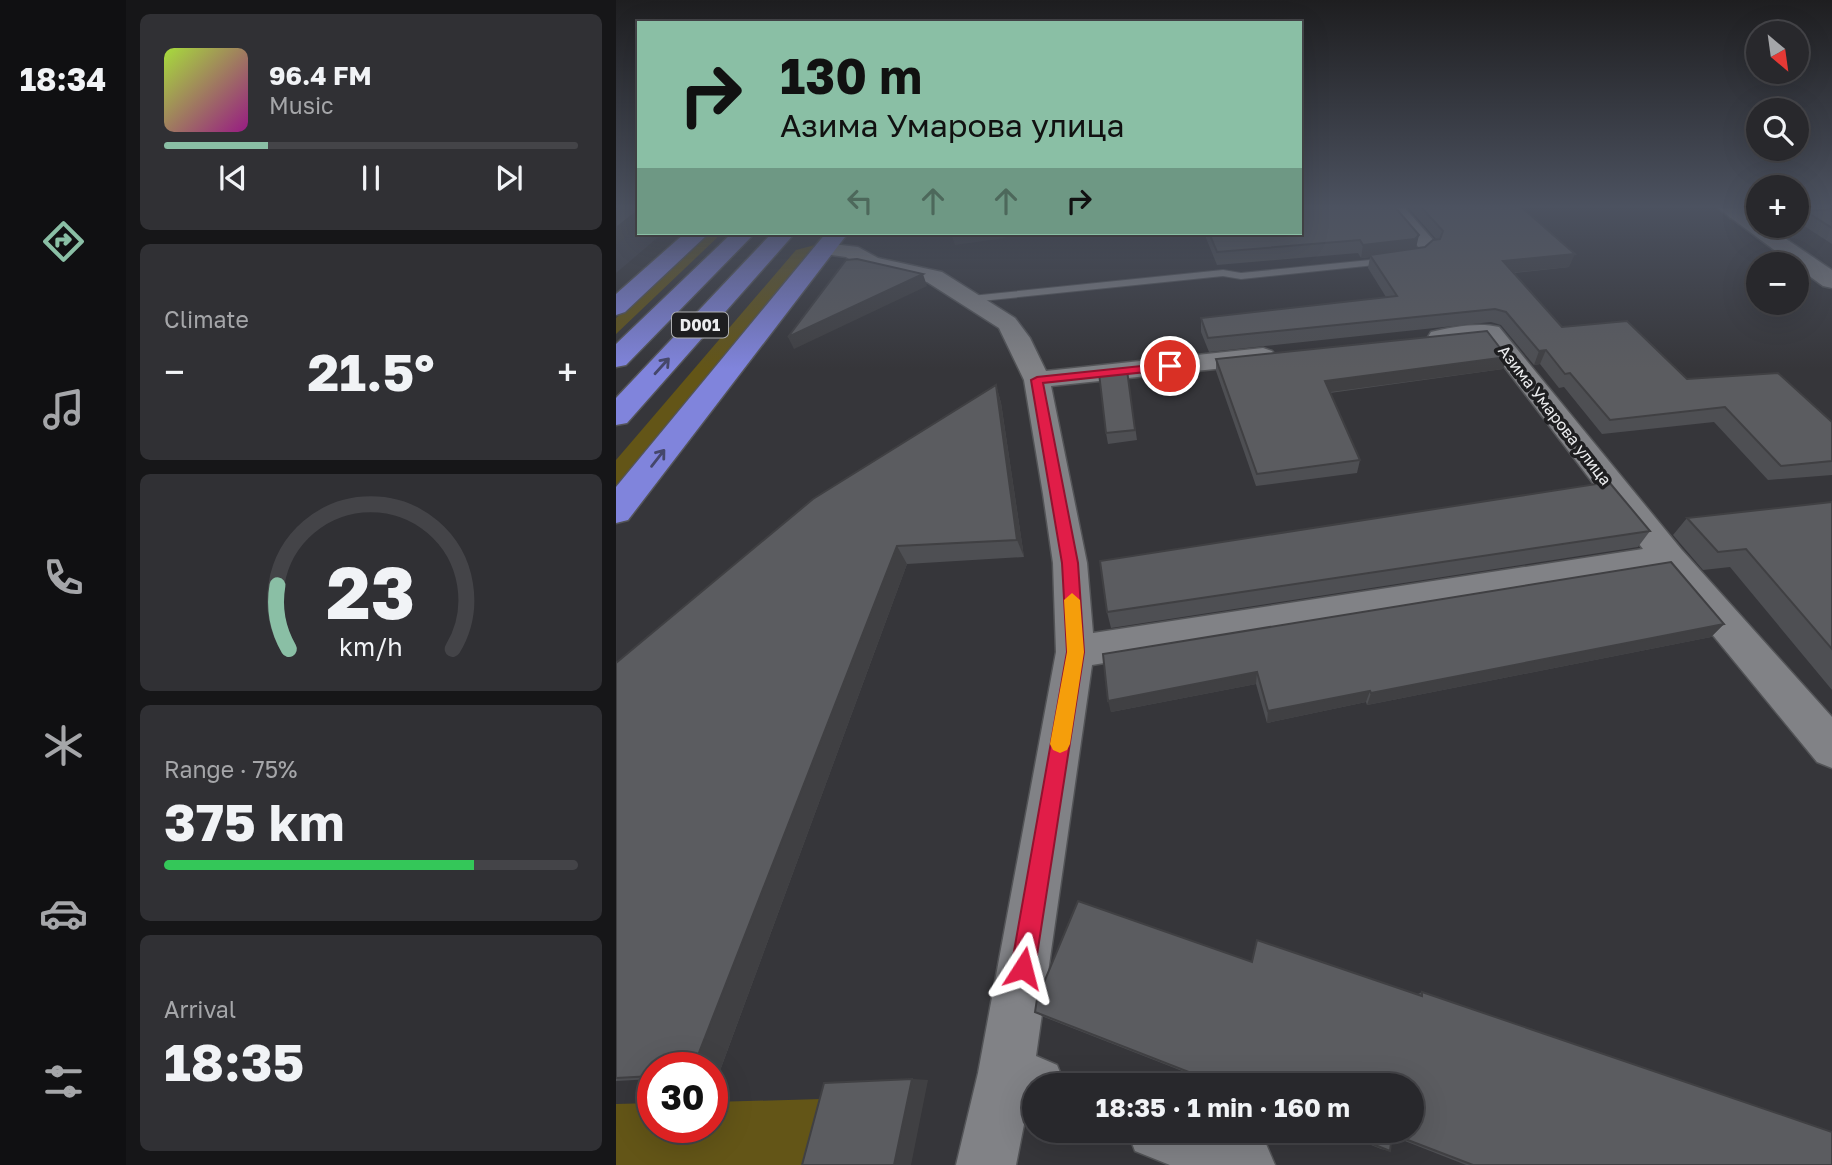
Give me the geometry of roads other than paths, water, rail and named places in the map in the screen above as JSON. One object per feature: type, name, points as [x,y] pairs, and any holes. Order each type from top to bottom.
[{"type":"highway","points":[[616,307],[668,260]]},
{"type":"highway","name":"D001","points":[[616,359],[716,260]]},
{"type":"highway","name":"D001","points":[[616,416],[759,260]]},
{"type":"highway","points":[[616,511],[814,260]]},
{"type":"street","points":[[867,260],[934,277],[1007,324],[1018,338],[1037,380],[1070,563],[1075,652],[1021,1079],[986,1165]]},
{"type":"street","points":[[1805,260],[1832,281]]},
{"type":"street","name":"Азима Умарова улица","points":[[1408,341],[1490,332],[1669,558],[1832,748]]},
{"type":"street","points":[[1037,380],[1284,354]]},
{"type":"street","points":[[1075,652],[1669,558]]},
{"type":"street","points":[[1189,1143],[1245,1165]]},
{"type":"lane","points":[[971,299],[1223,273],[1241,276],[1391,260]]}]
